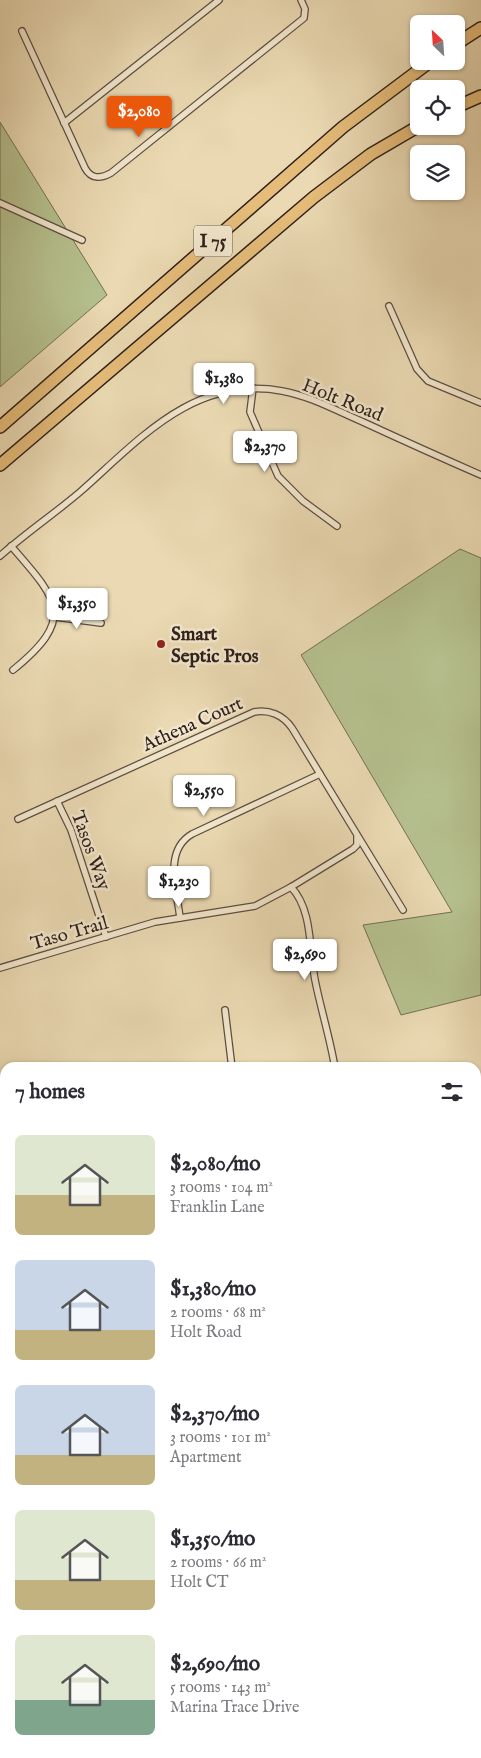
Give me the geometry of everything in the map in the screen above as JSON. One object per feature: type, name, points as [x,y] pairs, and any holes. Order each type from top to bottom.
[{"type":"highway","points":[[465,38],[481,28]]},
{"type":"highway","name":"I 75","points":[[0,428],[343,127],[419,70]]},
{"type":"highway","points":[[465,103],[481,96]]},
{"type":"highway","name":"I 75","points":[[0,465],[314,197],[371,154],[410,131]]},
{"type":"street","points":[[64,124],[219,0]]},
{"type":"street","points":[[22,31],[87,173],[99,178],[111,173],[304,18],[306,9],[302,0]]},
{"type":"street","points":[[0,203],[82,240]]},
{"type":"street","points":[[389,306],[417,369],[428,381],[481,403]]},
{"type":"street","points":[[253,388],[250,412],[278,476],[303,500],[337,526]]},
{"type":"street","name":"Holt Road","points":[[0,556],[79,492],[148,430],[167,417],[189,404],[253,388],[283,391],[320,403],[481,475]]},
{"type":"street","points":[[11,546],[42,582],[50,596],[55,617],[48,636],[37,651],[13,670]]},
{"type":"street","points":[[55,617],[101,623]]},
{"type":"street","name":"Athena Court","points":[[18,820],[172,748],[260,711],[278,715],[289,723],[403,910]]},
{"type":"street","points":[[180,918],[174,856],[182,841],[192,834],[320,774]]},
{"type":"street","name":"Tasos Way","points":[[57,801],[71,830],[106,937]]},
{"type":"street","name":"Taso Trail","points":[[0,968],[155,922],[249,907],[291,888],[353,849],[357,845],[357,834]]},
{"type":"street","points":[[291,888],[304,910],[315,980],[332,1046],[334,1062]]},
{"type":"street","points":[[225,1010],[231,1062]]},
{"type":"green space","points":[[0,122],[107,295],[0,387]]},
{"type":"green space","points":[[460,549],[481,558],[481,995],[401,1015],[363,925],[452,912],[301,655]]},
{"type":"place","name":"Smart Septic Pros","points":[[161,644]]}]
